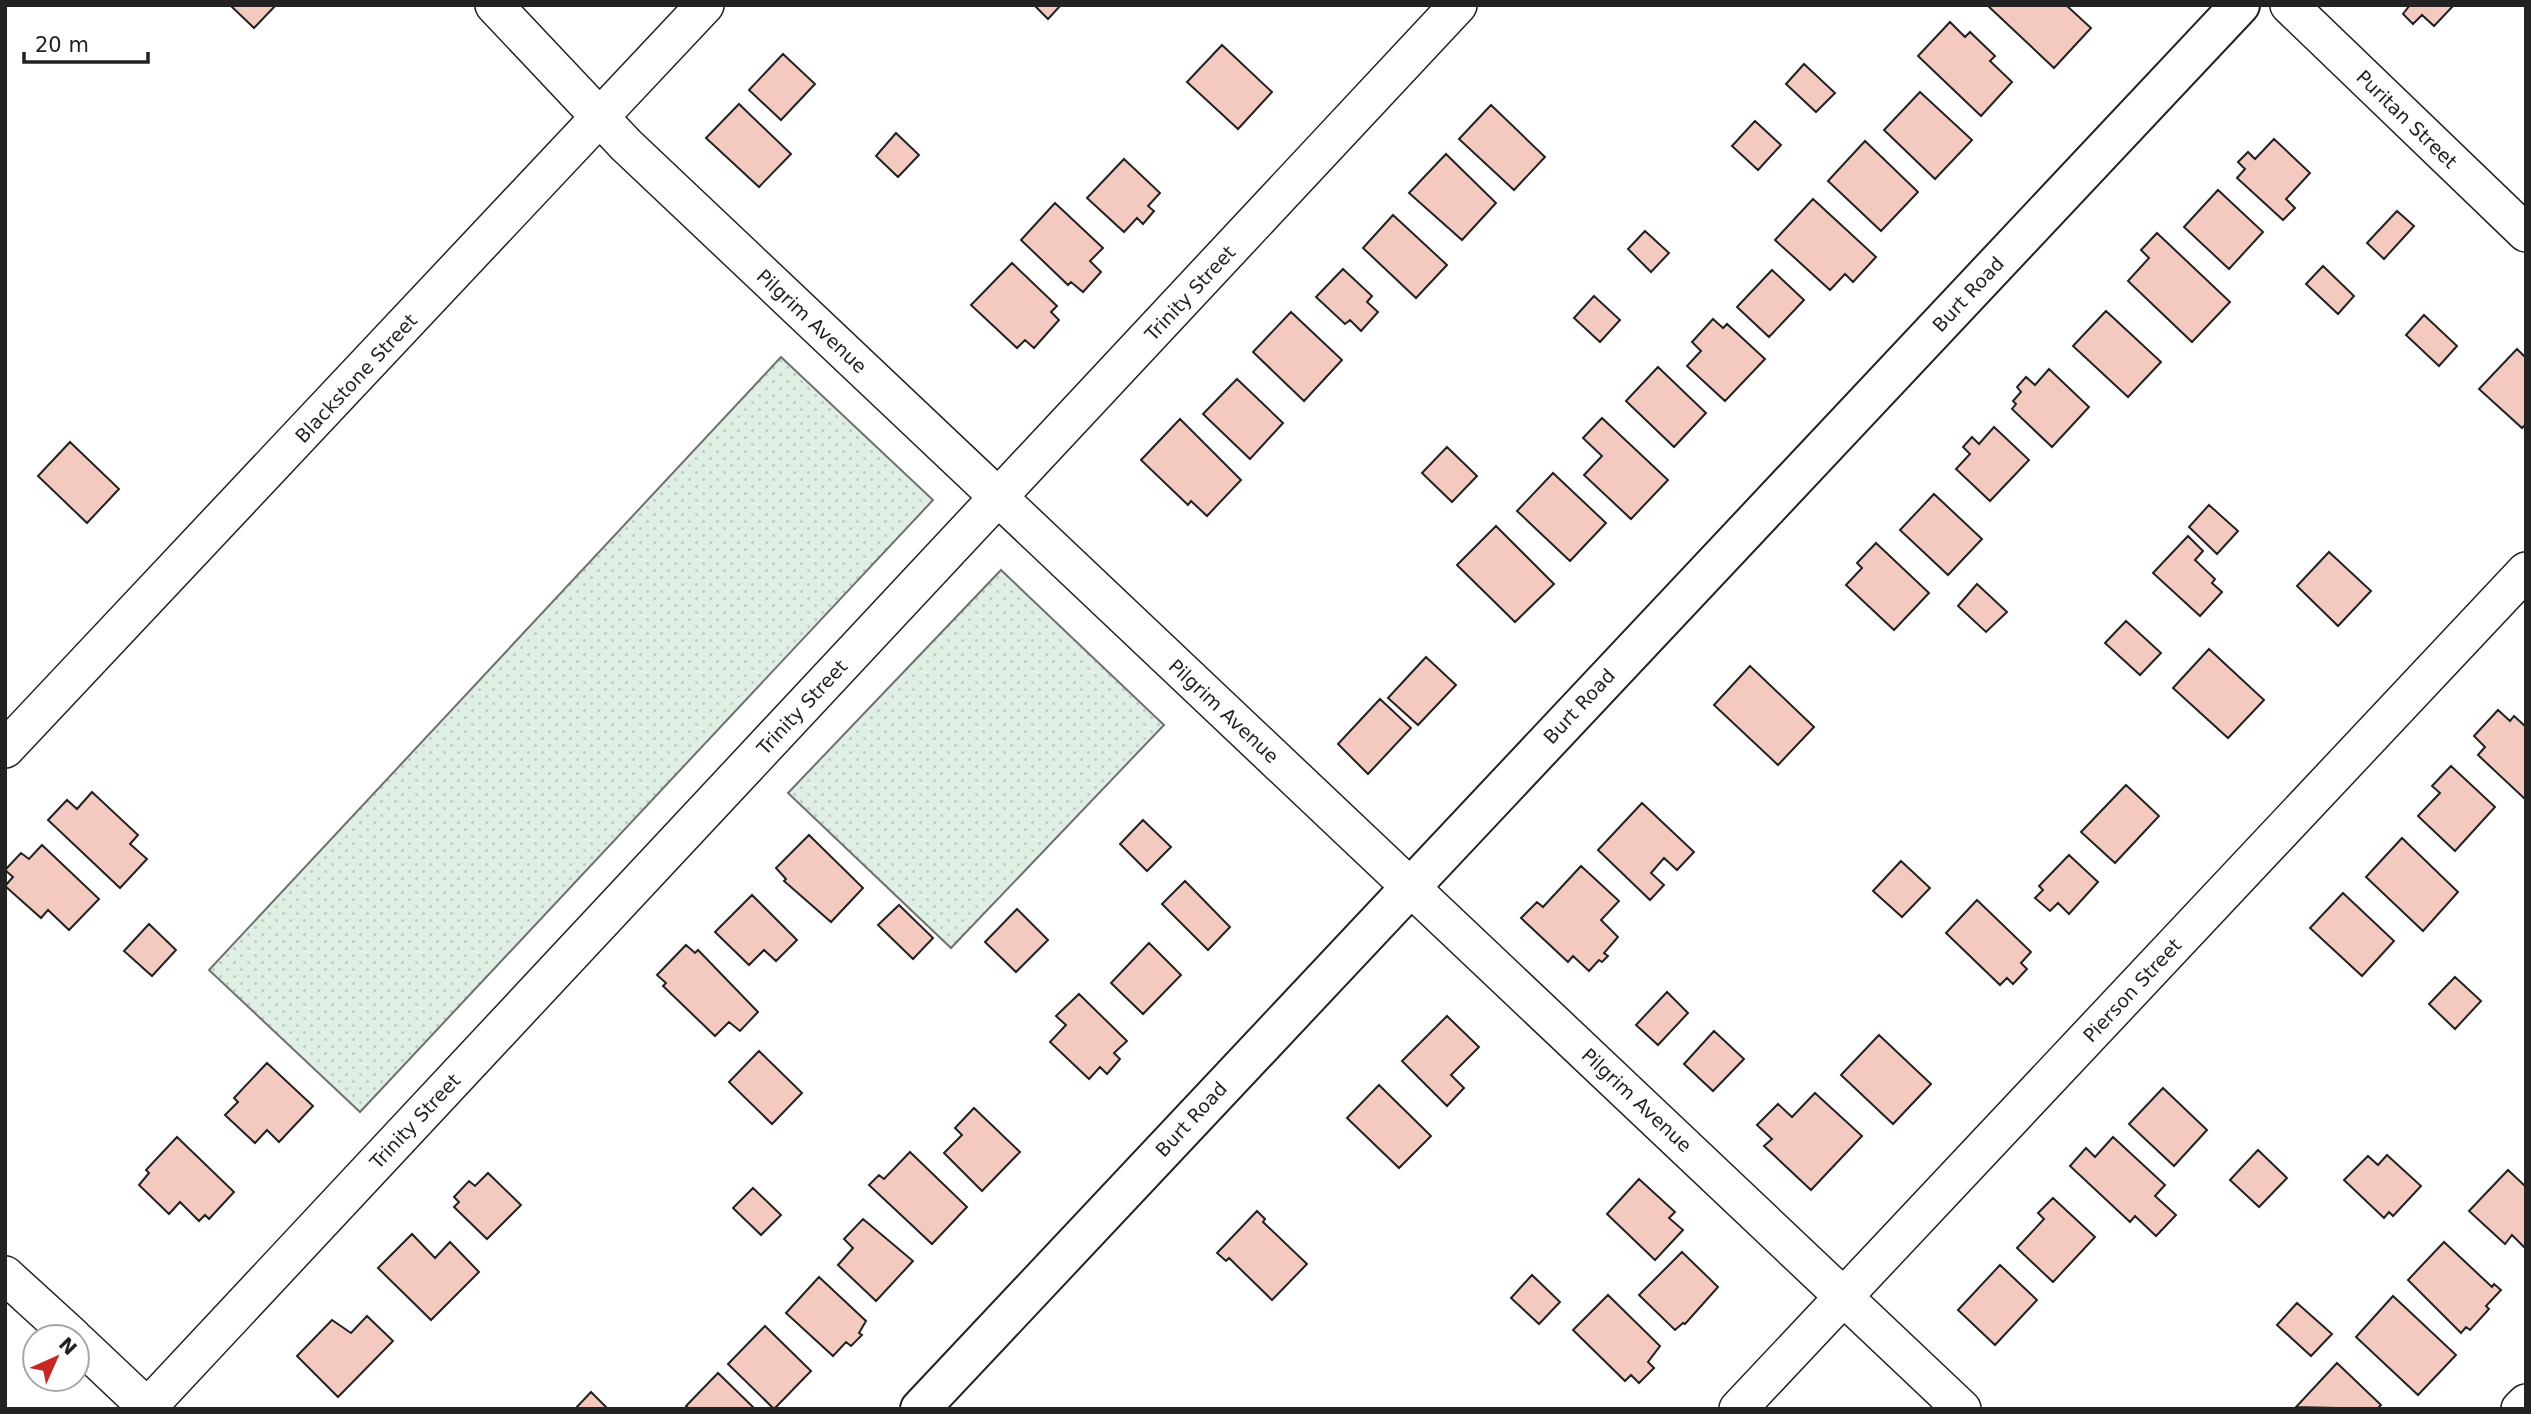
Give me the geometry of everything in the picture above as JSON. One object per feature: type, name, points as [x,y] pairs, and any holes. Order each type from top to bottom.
[{"type":"street","name":"Pilgrim Avenue","points":[[494,5],[626,145],[1962,1409]]},
{"type":"street","name":"Blackstone Street","points":[[5,750],[705,5]]},
{"type":"street","name":"Trinity Street","points":[[147,1408],[1458,5]]},
{"type":"street","name":"Burt Road","points":[[920,1409],[2240,5]]},
{"type":"street","name":"Puritan Street","points":[[2289,5],[2526,233]]},
{"type":"street","name":"Pierson Street","points":[[1738,1409],[2526,571]]},
{"type":"street","points":[[5,1275],[58,1323]]},
{"type":"street","points":[[91,1354],[147,1408]]},
{"type":"street","points":[[2520,1409],[2526,1403]]},
{"type":"green space","points":[[781,357],[933,500],[360,1112],[209,970]]},
{"type":"green space","points":[[1001,570],[1164,725],[951,948],[788,793]]},
{"type":"building","points":[[230,5],[276,5],[254,28]]},
{"type":"building","points":[[1034,5],[1061,5],[1048,19]]},
{"type":"building","points":[[1987,5],[2066,5],[2091,28],[2054,68]]},
{"type":"building","points":[[2410,5],[2454,5],[2434,26],[2422,15],[2413,24],[2403,14]]},
{"type":"building","points":[[1950,22],[1965,37],[1970,32],[1995,56],[1990,61],[2012,82],[1981,116],[1918,56]]},
{"type":"building","points":[[1222,45],[1272,92],[1238,129],[1187,82]]},
{"type":"building","points":[[783,54],[815,84],[781,120],[749,90]]},
{"type":"building","points":[[1804,64],[1835,93],[1816,112],[1786,84]]},
{"type":"building","points":[[1920,92],[1972,140],[1935,179],[1884,130]]},
{"type":"building","points":[[739,104],[791,154],[759,187],[706,138]]},
{"type":"building","points":[[1491,105],[1545,157],[1514,190],[1459,139]]},
{"type":"building","points":[[1755,121],[1781,145],[1758,170],[1732,146]]},
{"type":"building","points":[[896,133],[919,155],[898,177],[876,156]]},
{"type":"building","points":[[2274,139],[2310,173],[2286,199],[2295,208],[2283,220],[2237,178],[2245,169],[2238,162],[2248,152],[2255,159]]},
{"type":"building","points":[[1865,141],[1918,192],[1881,231],[1828,181]]},
{"type":"building","points":[[1446,154],[1496,203],[1462,240],[1409,193]]},
{"type":"building","points":[[1124,159],[1160,193],[1148,206],[1154,211],[1143,224],[1137,218],[1124,232],[1087,198]]},
{"type":"building","points":[[2218,190],[2263,232],[2229,269],[2184,227]]},
{"type":"building","points":[[1813,199],[1876,257],[1853,282],[1845,274],[1830,290],[1775,240]]},
{"type":"building","points":[[1055,203],[1103,248],[1090,261],[1101,272],[1083,292],[1071,282],[1068,285],[1021,240]]},
{"type":"building","points":[[2397,211],[2414,226],[2384,259],[2367,243]]},
{"type":"building","points":[[1393,215],[1447,265],[1416,298],[1363,248]]},
{"type":"building","points":[[1645,231],[1669,253],[1651,272],[1628,249]]},
{"type":"building","points":[[2157,233],[2230,302],[2192,342],[2128,281],[2149,258],[2141,250]]},
{"type":"building","points":[[1012,263],[1057,306],[1051,312],[1059,320],[1034,348],[1025,340],[1017,348],[971,305]]},
{"type":"building","points":[[2323,266],[2354,296],[2338,314],[2306,284]]},
{"type":"building","points":[[1343,269],[1372,296],[1367,302],[1378,312],[1361,331],[1350,320],[1345,324],[1316,297]]},
{"type":"building","points":[[1772,270],[1804,300],[1769,337],[1737,307]]},
{"type":"building","points":[[1594,296],[1620,320],[1600,342],[1574,318]]},
{"type":"building","points":[[2106,311],[2161,362],[2128,397],[2073,346]]},
{"type":"building","points":[[1291,312],[1342,360],[1304,401],[1253,352]]},
{"type":"building","points":[[2424,315],[2457,346],[2439,366],[2406,335]]},
{"type":"building","points":[[1713,319],[1723,328],[1727,324],[1765,359],[1725,401],[1687,366],[1701,351],[1692,342]]},
{"type":"building","points":[[2517,349],[2526,358],[2526,424],[2522,428],[2479,389]]},
{"type":"building","points":[[1658,367],[1706,413],[1674,447],[1626,401]]},
{"type":"building","points":[[2049,369],[2089,407],[2052,447],[2012,409],[2016,404],[2013,401],[2021,392],[2017,387],[2026,377],[2035,385]]},
{"type":"building","points":[[1237,379],[1283,423],[1250,459],[1203,414]]},
{"type":"building","points":[[1602,418],[1668,480],[1631,519],[1584,475],[1602,456],[1583,438]]},
{"type":"building","points":[[1180,419],[1241,480],[1207,516],[1191,501],[1188,505],[1141,460]]},
{"type":"building","points":[[1994,427],[2029,460],[1990,501],[1956,469],[1970,454],[1963,447],[1972,437],[1979,444]]},
{"type":"building","points":[[70,442],[119,489],[87,523],[38,476]]},
{"type":"building","points":[[1447,447],[1477,476],[1452,502],[1422,473]]},
{"type":"building","points":[[1553,473],[1606,523],[1570,561],[1517,511]]},
{"type":"building","points":[[1934,494],[1982,539],[1948,575],[1900,530]]},
{"type":"building","points":[[2209,505],[2238,531],[2217,554],[2189,527]]},
{"type":"building","points":[[1496,526],[1554,584],[1515,622],[1457,565]]},
{"type":"building","points":[[2188,536],[2203,551],[2195,560],[2215,579],[2212,583],[2222,592],[2200,616],[2153,573]]},
{"type":"building","points":[[1876,543],[1929,593],[1894,630],[1846,585],[1862,568],[1857,563]]},
{"type":"building","points":[[2329,552],[2371,591],[2338,626],[2297,586]]},
{"type":"building","points":[[1977,584],[2007,612],[1986,632],[1958,606]]},
{"type":"building","points":[[2126,621],[2161,653],[2140,675],[2105,643]]},
{"type":"building","points":[[2209,649],[2264,700],[2228,738],[2173,688]]},
{"type":"building","points":[[1426,657],[1456,685],[1418,725],[1388,698]]},
{"type":"building","points":[[1750,666],[1814,727],[1778,765],[1714,705]]},
{"type":"building","points":[[1380,699],[1411,728],[1368,774],[1338,744]]},
{"type":"building","points":[[2498,710],[2510,721],[2514,716],[2526,727],[2526,800],[2478,755],[2485,747],[2474,736]]},
{"type":"building","points":[[2451,766],[2495,807],[2455,851],[2418,816],[2440,793],[2432,786]]},
{"type":"building","points":[[2126,785],[2159,816],[2115,863],[2081,832]]},
{"type":"building","points":[[92,792],[138,835],[130,844],[147,859],[120,888],[48,820],[67,800],[77,809]]},
{"type":"building","points":[[1642,803],[1694,852],[1677,870],[1664,858],[1651,873],[1664,885],[1650,900],[1598,850]]},
{"type":"building","points":[[1143,820],[1171,847],[1147,871],[1120,844]]},
{"type":"building","points":[[809,835],[863,888],[831,922],[784,881],[786,879],[776,868]]},
{"type":"building","points":[[2402,838],[2458,892],[2423,931],[2366,877]]},
{"type":"building","points":[[42,845],[99,899],[69,930],[48,910],[41,918],[5,886],[13,877],[5,870],[21,853],[29,859]]},
{"type":"building","points":[[2069,855],[2098,882],[2069,914],[2058,903],[2050,911],[2035,898],[2043,890],[2039,886]]},
{"type":"building","points":[[1901,861],[1930,888],[1902,917],[1873,891]]},
{"type":"building","points":[[1581,866],[1619,901],[1601,920],[1618,937],[1604,953],[1608,956],[1602,962],[1599,960],[1589,971],[1573,956],[1568,962],[1521,918],[1537,902],[1543,907]]},
{"type":"building","points":[[1185,881],[1230,927],[1208,950],[1162,904]]},
{"type":"building","points":[[2343,893],[2394,941],[2362,976],[2310,928]]},
{"type":"building","points":[[752,895],[797,940],[776,961],[764,950],[749,965],[715,932]]},
{"type":"building","points":[[1977,900],[2031,952],[2021,963],[2027,969],[2013,984],[2007,978],[2000,985],[1946,933]]},
{"type":"building","points":[[899,905],[933,938],[913,959],[878,925]]},
{"type":"building","points":[[1017,909],[1048,940],[1016,972],[985,942]]},
{"type":"building","points":[[149,924],[176,950],[152,976],[124,951]]},
{"type":"building","points":[[1149,943],[1181,975],[1143,1014],[1111,983]]},
{"type":"building","points":[[686,945],[695,953],[698,950],[758,1012],[740,1031],[729,1022],[715,1036],[663,986],[666,983],[657,975]]},
{"type":"building","points":[[2455,977],[2481,1001],[2455,1029],[2429,1004]]},
{"type":"building","points":[[1667,992],[1688,1013],[1658,1045],[1636,1025]]},
{"type":"building","points":[[1079,994],[1127,1041],[1114,1053],[1120,1059],[1107,1074],[1100,1067],[1089,1079],[1050,1042],[1066,1025],[1056,1016]]},
{"type":"building","points":[[1447,1016],[1479,1047],[1451,1075],[1464,1088],[1447,1106],[1402,1061]]},
{"type":"building","points":[[1714,1031],[1744,1059],[1713,1091],[1684,1064]]},
{"type":"building","points":[[1879,1035],[1931,1084],[1893,1124],[1841,1075]]},
{"type":"building","points":[[759,1051],[802,1093],[772,1124],[729,1082]]},
{"type":"building","points":[[267,1063],[313,1106],[279,1142],[267,1130],[255,1143],[225,1115],[238,1102],[234,1098]]},
{"type":"building","points":[[1379,1085],[1431,1136],[1399,1168],[1347,1118]]},
{"type":"building","points":[[2163,1088],[2207,1130],[2174,1166],[2129,1124]]},
{"type":"building","points":[[1815,1093],[1862,1136],[1811,1190],[1764,1146],[1772,1139],[1757,1125],[1778,1104],[1792,1117]]},
{"type":"building","points":[[974,1108],[1020,1152],[982,1191],[944,1153],[962,1135],[955,1128]]},
{"type":"building","points":[[177,1137],[234,1192],[209,1219],[205,1215],[199,1221],[180,1202],[169,1214],[139,1185],[149,1173],[146,1170]]},
{"type":"building","points":[[2113,1137],[2165,1185],[2155,1196],[2176,1215],[2156,1236],[2135,1216],[2130,1222],[2070,1166],[2086,1148],[2095,1157]]},
{"type":"building","points":[[2258,1150],[2287,1178],[2259,1207],[2230,1180]]},
{"type":"building","points":[[910,1152],[967,1207],[932,1244],[869,1185],[879,1175],[884,1179]]},
{"type":"building","points":[[2387,1155],[2421,1186],[2393,1216],[2389,1212],[2384,1218],[2344,1180],[2368,1156],[2378,1165]]},
{"type":"building","points":[[2508,1170],[2526,1187],[2526,1249],[2512,1235],[2505,1244],[2469,1211]]},
{"type":"building","points":[[488,1173],[521,1205],[487,1239],[454,1207],[459,1202],[454,1197],[469,1181],[475,1186]]},
{"type":"building","points":[[1639,1179],[1675,1212],[1669,1218],[1683,1230],[1655,1260],[1607,1214]]},
{"type":"building","points":[[753,1188],[781,1215],[761,1235],[733,1208]]},
{"type":"building","points":[[2053,1198],[2095,1237],[2053,1282],[2017,1248],[2044,1219],[2038,1213]]},
{"type":"building","points":[[1257,1211],[1265,1219],[1263,1222],[1307,1264],[1272,1300],[1229,1258],[1226,1261],[1217,1253]]},
{"type":"building","points":[[863,1219],[913,1261],[876,1301],[838,1265],[853,1248],[844,1239]]},
{"type":"building","points":[[412,1234],[435,1258],[450,1242],[479,1272],[431,1320],[378,1268]]},
{"type":"building","points":[[2444,1242],[2492,1287],[2494,1284],[2501,1290],[2486,1306],[2489,1309],[2470,1330],[2466,1327],[2461,1333],[2408,1280]]},
{"type":"building","points":[[1682,1252],[1718,1287],[1685,1324],[1675,1330],[1639,1295]]},
{"type":"building","points":[[2000,1265],[2037,1300],[1995,1345],[1958,1310]]},
{"type":"building","points":[[1532,1275],[1560,1302],[1539,1324],[1511,1298]]},
{"type":"building","points":[[819,1277],[866,1321],[859,1333],[862,1335],[851,1346],[846,1342],[833,1356],[786,1313]]},
{"type":"building","points":[[1608,1295],[1660,1346],[1648,1362],[1654,1368],[1639,1383],[1631,1375],[1625,1381],[1573,1330]]},
{"type":"building","points":[[2393,1296],[2456,1355],[2418,1395],[2356,1337]]},
{"type":"building","points":[[2297,1303],[2332,1334],[2311,1356],[2277,1325]]},
{"type":"building","points":[[367,1316],[393,1341],[338,1397],[297,1356],[332,1320],[351,1333]]},
{"type":"building","points":[[765,1326],[811,1371],[774,1409],[728,1364]]},
{"type":"building","points":[[2337,1363],[2381,1405],[2377,1409],[2296,1407]]},
{"type":"building","points":[[718,1373],[755,1409],[689,1409],[686,1406]]},
{"type":"building","points":[[591,1392],[608,1409],[575,1409]]}]
